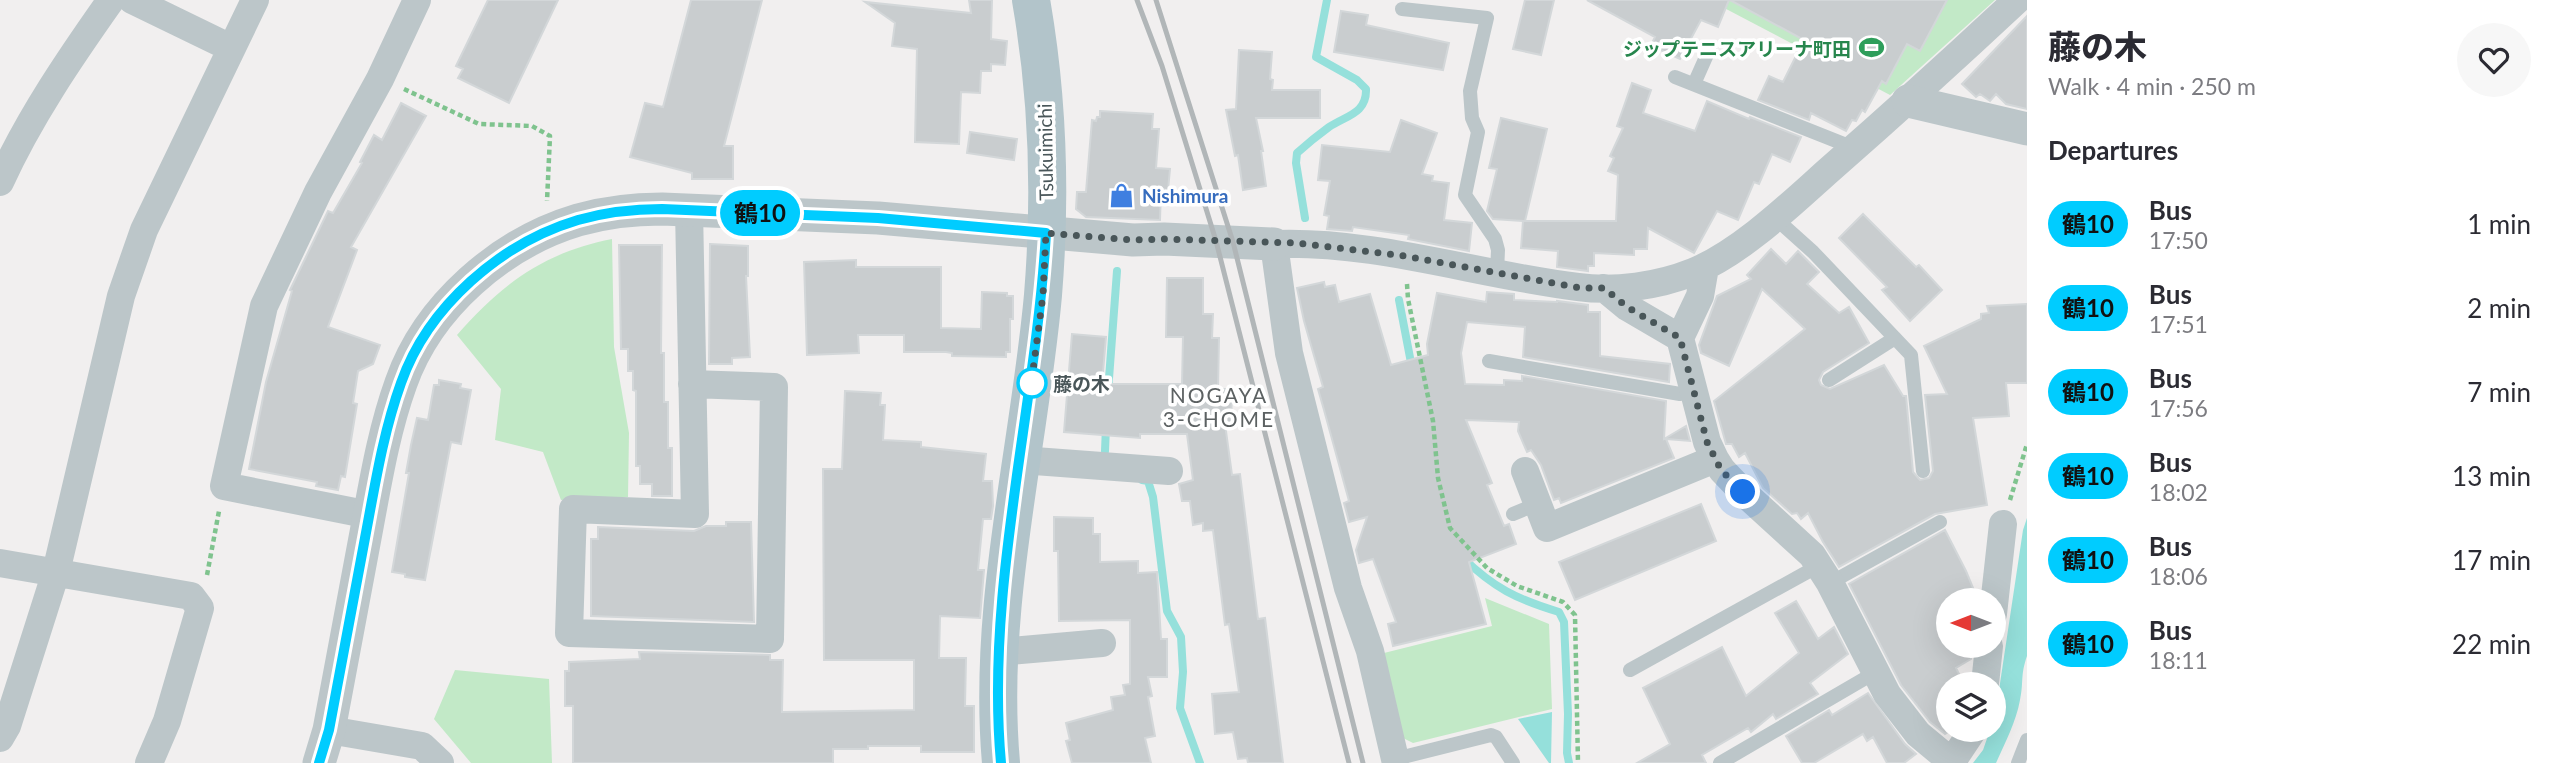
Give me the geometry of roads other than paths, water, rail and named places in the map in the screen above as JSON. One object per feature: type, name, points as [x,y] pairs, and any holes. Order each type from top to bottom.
[{"type":"main road","name":"Tsukuimichi","points":[[1001,763],[999,652],[1004,585],[1043,295],[1046,233],[1047,144],[1042,77],[1031,0]]},
{"type":"street","points":[[0,182],[10,160],[72,55],[111,0]]},
{"type":"street","points":[[132,0],[232,48]]},
{"type":"street","points":[[0,738],[7,726],[56,572],[121,296],[144,230],[255,0]]},
{"type":"street","points":[[370,515],[224,486],[264,306],[318,191],[380,79],[417,0]]},
{"type":"street","points":[[319,763],[329,730],[384,437],[402,380],[425,334],[456,296],[493,262],[546,233],[578,220],[628,210],[689,209],[878,218],[1133,240],[1296,243],[1405,256],[1581,288],[1629,288],[1690,273],[1735,248],[1908,101],[2017,0]]},
{"type":"street","points":[[1908,101],[2027,129]]},
{"type":"street","points":[[689,209],[692,384],[695,514],[573,509],[569,633],[770,639],[774,387],[692,384]]},
{"type":"street","points":[[1274,244],[1289,353],[1348,588],[1370,651],[1396,761]]},
{"type":"street","points":[[1705,267],[1700,296],[1680,338],[1707,442],[1721,470],[1812,555],[1825,574],[1887,694],[1918,734],[1952,763],[1965,742]]},
{"type":"street","points":[[1604,288],[1627,307],[1680,338]]},
{"type":"street","points":[[1525,471],[1525,509],[1547,528],[1715,459]]},
{"type":"street","points":[[1021,460],[1169,471]]},
{"type":"street","points":[[1996,588],[2003,524]]},
{"type":"street","points":[[0,563],[191,596],[200,608],[167,721],[149,763]]},
{"type":"street","points":[[999,652],[1102,643]]},
{"type":"street","points":[[329,730],[422,746],[440,763]]},
{"type":"lane","points":[[1402,9],[1487,18],[1470,91],[1472,118],[1478,132],[1465,195],[1495,239],[1498,250],[1497,272]]},
{"type":"lane","points":[[1694,84],[1710,48]]},
{"type":"lane","points":[[1675,77],[1854,148]]},
{"type":"lane","points":[[1774,217],[1813,252],[1910,355],[1923,471]]},
{"type":"lane","points":[[1829,380],[1895,338]]},
{"type":"lane","points":[[1489,361],[1680,394],[1695,390]]},
{"type":"lane","points":[[1630,670],[1825,574],[1940,522]]},
{"type":"lane","points":[[1720,763],[1876,672]]},
{"type":"lane","points":[[1396,761],[1491,735],[1496,737],[1513,763]]},
{"type":"lane","points":[[2018,763],[2027,740]]},
{"type":"water","points":[[2027,518],[2027,656],[2020,700],[2006,740],[2006,672],[2002,672],[2004,658],[2006,658],[2023,530]]},
{"type":"water","points":[[1552,712],[1551,763],[1549,763],[1518,719]]},
{"type":"water","points":[[1986,742],[2005,742],[1996,763],[1973,763]]},
{"type":"waterway","points":[[1305,218],[1296,163],[1297,153],[1329,127],[1359,109],[1363,104],[1366,89],[1357,80],[1316,57],[1327,0]]},
{"type":"waterway","points":[[1108,392],[1117,271]]},
{"type":"waterway","points":[[1399,300],[1412,368]]},
{"type":"waterway","points":[[1105,451],[1106,426]]},
{"type":"waterway","points":[[1142,480],[1148,481],[1153,497],[1167,611],[1181,637],[1183,672],[1180,708],[1200,763]]},
{"type":"waterway","points":[[1462,557],[1506,591],[1559,612],[1564,622],[1569,763]]},
{"type":"railway","points":[[1137,0],[1162,66],[1216,241],[1349,763]]},
{"type":"railway","points":[[1156,0],[1233,242],[1363,763]]},
{"type":"place","name":"ジップテニスアリーナ町田","points":[[1871,48]]},
{"type":"place","name":"Nishimura","points":[[1122,195]]},
{"type":"place","name":"藤の木","points":[[1032,383]]},
{"type":"district","name":"NOGAYA 3-CHOME","points":[[1219,406]]}]
